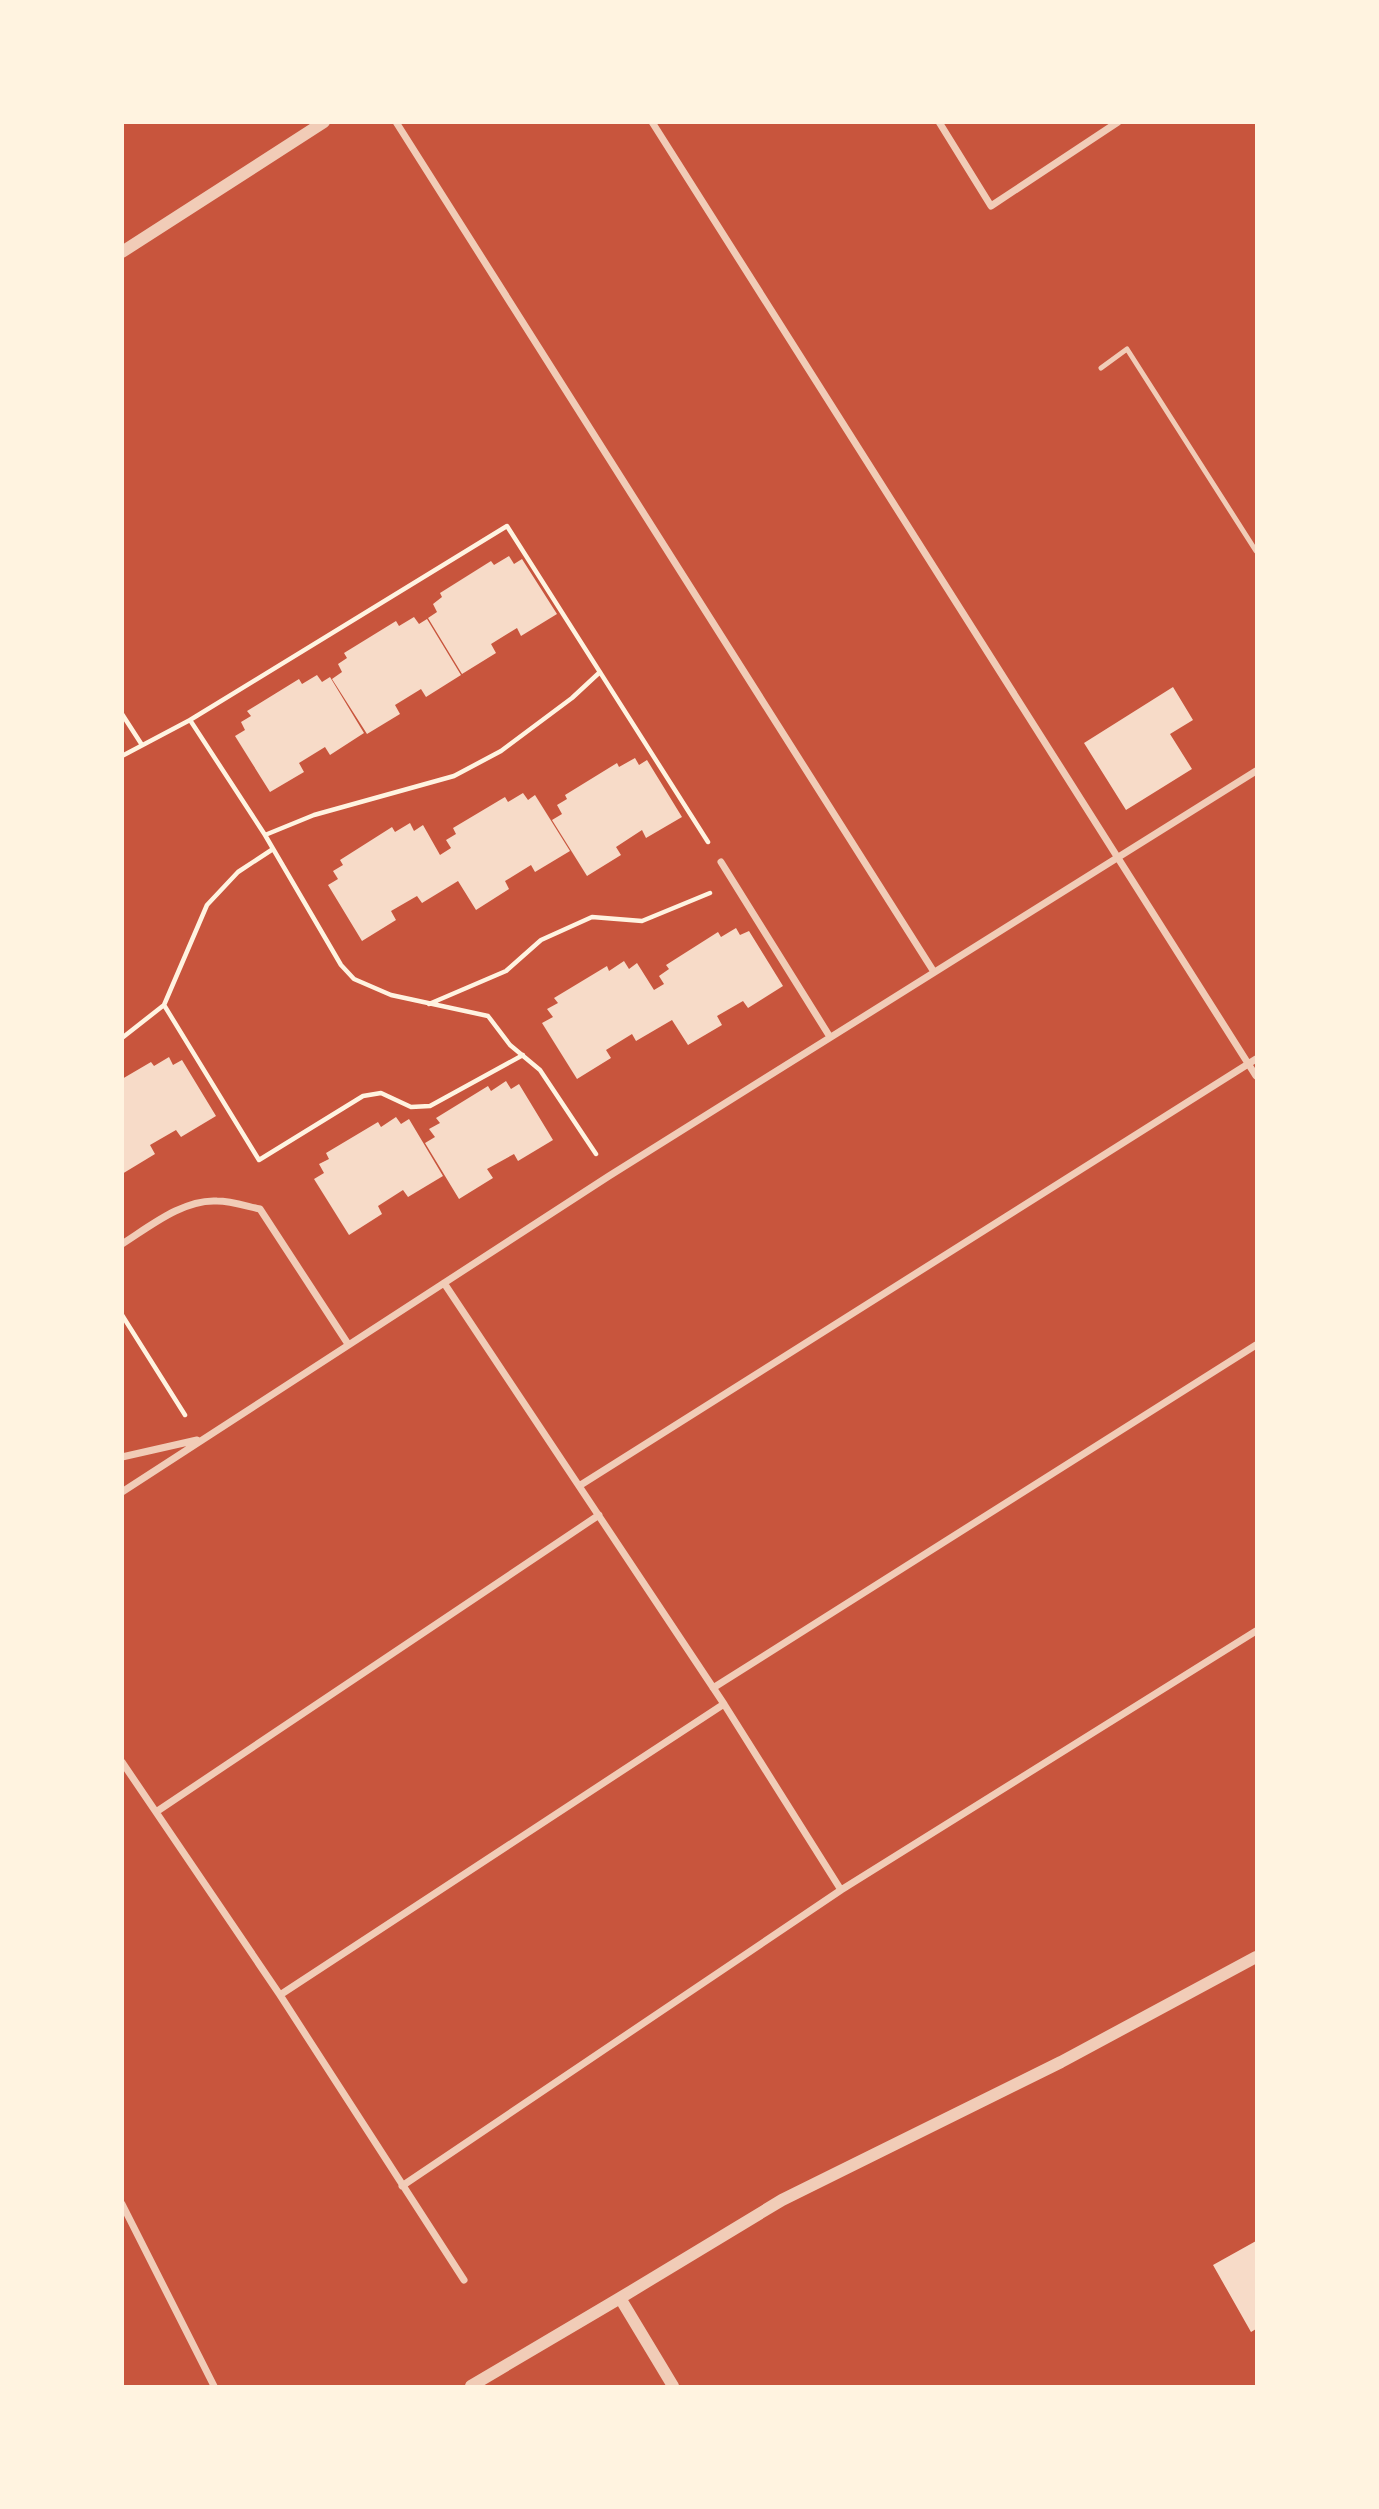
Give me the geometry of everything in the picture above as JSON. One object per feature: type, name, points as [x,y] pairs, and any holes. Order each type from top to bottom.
[{"type":"street","points":[[122,252],[324,122]]},
{"type":"street","points":[[396,122],[934,972]]},
{"type":"street","points":[[652,122],[1256,1076]]},
{"type":"street","points":[[939,122],[991,206],[1118,122]]},
{"type":"street","points":[[122,1492],[609,1176],[1256,771]]},
{"type":"street","points":[[721,862],[830,1037]]},
{"type":"street","points":[[579,1486],[1256,1059]]},
{"type":"street","points":[[122,1244],[189,1206],[215,1200],[260,1209],[348,1344]]},
{"type":"street","points":[[444,1283],[724,1704],[841,1890]]},
{"type":"street","points":[[713,1688],[1256,1345]]},
{"type":"street","points":[[122,1457],[201,1439]]},
{"type":"street","points":[[156,1812],[599,1515]]},
{"type":"street","points":[[402,2186],[841,1890],[1256,1631]]},
{"type":"street","points":[[280,1995],[724,1704]]},
{"type":"street","points":[[122,1762],[280,1995],[464,2280]]},
{"type":"street","points":[[471,2386],[782,2200],[1061,2062],[1256,1957]]},
{"type":"street","points":[[122,2204],[214,2386]]},
{"type":"street","points":[[620,2298],[673,2386]]},
{"type":"lane","points":[[1101,368],[1127,349],[1256,551]]},
{"type":"path","points":[[122,756],[190,720],[508,526],[721,862],[719,890],[642,921],[592,917],[541,940],[506,971],[429,1004]]},
{"type":"path","points":[[265,835],[326,811],[454,776],[501,751],[572,698],[600,672]]},
{"type":"path","points":[[122,714],[142,745]]},
{"type":"path","points":[[190,720],[265,835],[341,965],[354,979],[391,995],[488,1016],[510,1045],[540,1070],[609,1176]]},
{"type":"path","points":[[122,1038],[164,1005],[207,905],[238,872],[272,849]]},
{"type":"path","points":[[164,1005],[259,1160],[363,1096],[381,1093],[411,1108],[430,1107],[523,1055]]},
{"type":"path","points":[[122,1315],[201,1439]]},
{"type":"building","points":[[509,556],[514,564],[522,559],[557,614],[521,636],[517,628],[491,644],[496,653],[462,674],[428,618],[437,612],[433,604],[442,597],[440,593],[491,561],[494,565]]},
{"type":"building","points":[[414,617],[419,624],[427,619],[461,675],[426,697],[421,689],[395,705],[400,714],[367,734],[332,679],[342,672],[338,664],[347,658],[344,653],[396,621],[399,626]]},
{"type":"building","points":[[317,675],[322,682],[330,677],[364,733],[330,755],[325,747],[299,763],[304,772],[270,792],[235,736],[245,730],[241,722],[251,716],[247,711],[299,679],[302,684]]},
{"type":"building","points":[[1173,687],[1193,720],[1170,734],[1192,769],[1126,810],[1084,743]]},
{"type":"building","points":[[635,758],[639,765],[647,760],[682,817],[646,838],[642,830],[616,847],[621,855],[587,876],[552,820],[562,814],[557,805],[567,799],[565,795],[617,763],[619,767]]},
{"type":"building","points":[[523,793],[528,800],[535,795],[570,851],[535,872],[531,865],[505,881],[509,889],[476,910],[458,881],[422,903],[417,896],[391,911],[396,920],[362,941],[328,885],[338,879],[333,871],[343,865],[340,860],[392,827],[395,832],[410,823],[414,831],[423,825],[440,855],[451,848],[446,840],[456,834],[453,828],[505,797],[508,802]]},
{"type":"building","points":[[736,928],[740,935],[749,931],[783,986],[748,1008],[743,1001],[717,1016],[722,1025],[688,1045],[672,1020],[636,1041],[632,1034],[606,1050],[611,1058],[577,1079],[542,1023],[553,1017],[547,1009],[558,1003],[554,998],[607,966],[609,971],[624,961],[629,969],[637,963],[654,990],[664,984],[659,976],[669,969],[666,965],[718,932],[721,937]]},
{"type":"building","points":[[169,1057],[173,1065],[182,1060],[216,1116],[181,1137],[176,1130],[150,1145],[155,1154],[122,1174],[122,1079],[151,1062],[154,1066]]},
{"type":"building","points":[[506,1081],[511,1089],[519,1084],[553,1140],[518,1161],[514,1154],[487,1169],[493,1178],[459,1199],[425,1143],[435,1137],[429,1129],[440,1123],[436,1118],[488,1086],[491,1091]]},
{"type":"building","points":[[396,1117],[401,1124],[409,1119],[443,1176],[408,1197],[403,1190],[378,1206],[382,1214],[349,1235],[314,1179],[324,1173],[319,1164],[329,1159],[326,1153],[378,1122],[381,1127]]},
{"type":"building","points":[[1256,2241],[1256,2329],[1251,2332],[1213,2265]]}]
